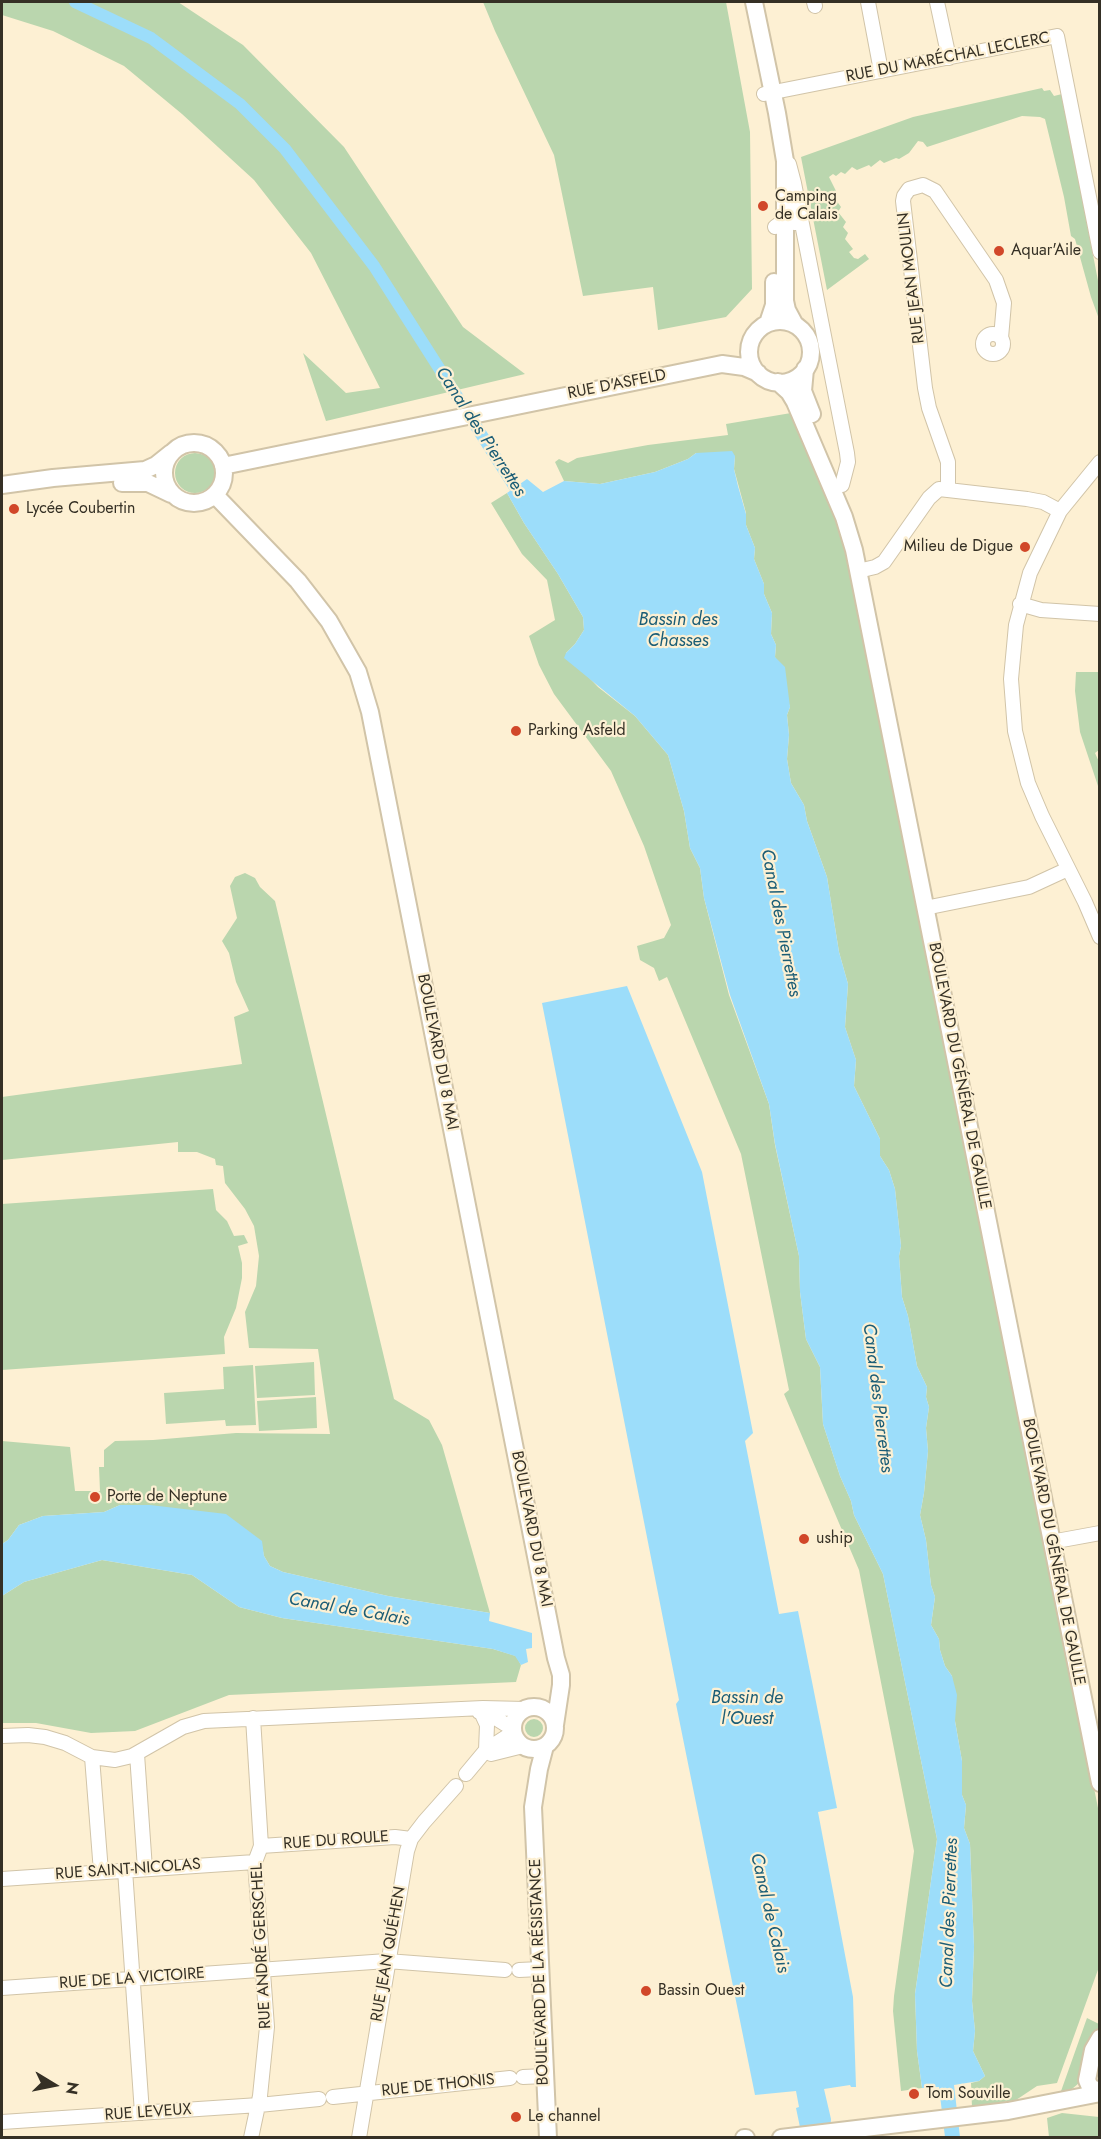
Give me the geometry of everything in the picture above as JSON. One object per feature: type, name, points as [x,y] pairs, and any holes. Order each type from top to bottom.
[{"type":"street","points":[[746,2],[794,183],[848,453],[842,485]]},
{"type":"street","points":[[754,2],[769,93],[786,305],[795,325],[804,333],[810,345],[810,357],[805,369],[791,380],[778,382],[769,380],[758,373],[751,362],[750,344],[758,330],[768,323],[780,321],[795,325]]},
{"type":"street","points":[[868,2],[881,71]]},
{"type":"street","points":[[937,2],[949,58]]},
{"type":"street","name":"RUE DU MARÉCHAL LECLERC","points":[[769,93],[1057,36],[1100,252]]},
{"type":"street","points":[[768,323],[774,305],[785,169],[783,147]]},
{"type":"street","name":"RUE JEAN MOULIN","points":[[948,489],[948,462],[926,394],[903,201],[909,189],[923,185],[935,191],[996,280],[1004,303],[1001,338]]},
{"type":"street","points":[[780,225],[797,223],[803,229]]},
{"type":"street","name":"RUE D'ASFELD","points":[[223,466],[722,364],[737,356],[750,344]]},
{"type":"street","name":"RUE D'ASFELD","points":[[722,364],[744,367],[758,373]]},
{"type":"street","name":"BOULEVARD DU GÉNÉRAL DE GAULLE","points":[[805,369],[803,391],[856,522],[863,570],[929,907],[1056,1541],[1097,1730],[1100,1783]]},
{"type":"street","name":"BOULEVARD DU GÉNÉRAL DE GAULLE","points":[[778,382],[789,392],[795,402],[844,517],[863,570]]},
{"type":"street","points":[[2,485],[138,471],[151,468],[185,444],[201,444],[215,452],[223,466],[223,481],[215,495],[193,504],[181,501],[154,484],[137,482],[52,489],[2,496]]},
{"type":"street","points":[[171,453],[164,471],[165,483],[171,494]]},
{"type":"street","points":[[1100,462],[1060,511],[1037,555],[1020,604],[1013,645],[1011,679],[1012,710],[1017,744],[1032,793],[1100,937]]},
{"type":"street","points":[[863,570],[880,565],[888,558],[932,494],[939,489],[1037,500],[1060,511]]},
{"type":"street","name":"BOULEVARD DU 8 MAI","points":[[215,495],[298,581],[329,621],[358,672],[370,712],[562,1682],[555,1725]]},
{"type":"street","points":[[1020,604],[1041,610],[1100,614]]},
{"type":"street","points":[[929,907],[1029,887],[1068,869]]},
{"type":"street","points":[[1056,1541],[1100,1533]]},
{"type":"street","name":"BOULEVARD DU 8 MAI","points":[[530,1708],[544,1700],[552,1690],[556,1658]]},
{"type":"street","points":[[2,1736],[45,1737],[64,1743],[92,1757],[115,1760],[137,1754],[172,1732],[194,1723],[253,1718],[483,1708],[541,1708],[549,1713],[555,1725],[553,1737],[545,1746],[533,1749],[481,1712],[462,1710]]},
{"type":"street","points":[[519,1739],[516,1719],[530,1708]]},
{"type":"street","points":[[481,1712],[487,1725],[482,1755]]},
{"type":"street","name":"RUE ANDRÉ GERSCHEL","points":[[251,2138],[259,2105],[267,2027],[255,1862],[261,1846],[253,1718]]},
{"type":"street","points":[[466,1774],[482,1755],[519,1739]]},
{"type":"street","name":"BOULEVARD DE LA RÉSISTANCE","points":[[519,1739],[533,1807],[548,2138]]},
{"type":"street","name":"BOULEVARD DE LA RÉSISTANCE","points":[[533,1807],[545,1746]]},
{"type":"street","points":[[137,1754],[145,1869]]},
{"type":"street","points":[[92,1757],[101,1872]]},
{"type":"street","name":"RUE JEAN QUÉHEN","points":[[359,2138],[407,1851],[411,1839],[456,1786]]},
{"type":"street","name":"RUE DU ROULE","points":[[261,1846],[395,1837],[411,1839]]},
{"type":"street","name":"RUE SAINT-NICOLAS","points":[[2,1879],[255,1862]]},
{"type":"street","points":[[125,1870],[142,2113]]},
{"type":"street","name":"RUE DE LA VICTOIRE","points":[[2,1988],[387,1961],[512,1970],[540,1969]]},
{"type":"street","points":[[1057,2101],[1077,2091],[1087,2080],[1095,2046],[1100,2038]]},
{"type":"street","name":"RUE DE THONIS","points":[[326,2098],[516,2077],[545,2076]]},
{"type":"street","points":[[1087,2080],[1093,2090],[1100,2093]]},
{"type":"street","points":[[781,2138],[977,2116],[1100,2093]]},
{"type":"street","name":"RUE LEVEUX","points":[[2,2122],[259,2105],[326,2098]]},
{"type":"green space","points":[[2,2],[178,2],[243,45],[344,147],[463,327],[525,374],[326,421],[303,353],[346,393],[380,388],[311,253],[254,180],[182,114],[124,66],[53,31],[2,15]]},
{"type":"green space","points":[[483,2],[726,2],[750,132],[752,289],[726,317],[658,330],[653,287],[583,296],[554,155]]},
{"type":"green space","points":[[1042,88],[1044,91],[1050,90],[1054,96],[1062,94],[1099,286],[1099,319],[1075,239],[1071,236],[1045,119],[1040,117],[1022,116],[927,147],[923,142],[918,141],[909,153],[899,159],[884,163],[880,160],[871,167],[869,165],[857,170],[852,167],[845,174],[841,172],[829,177],[838,195],[836,200],[841,207],[838,212],[846,222],[843,227],[848,233],[845,239],[853,249],[849,252],[854,258],[858,259],[865,254],[869,259],[827,290],[801,157],[913,117]]},
{"type":"green space","points":[[791,413],[847,548],[1099,1813],[1099,1967],[1057,2083],[1037,2086],[1016,2100],[972,2107],[971,2083],[985,2076],[973,2051],[975,2031],[972,2001],[974,1947],[970,1844],[964,1828],[966,1805],[962,1795],[962,1761],[955,1721],[952,1676],[945,1666],[939,1639],[931,1625],[935,1597],[920,1515],[928,1451],[927,1387],[917,1366],[908,1316],[902,1297],[899,1256],[901,1246],[895,1189],[889,1170],[880,1156],[880,1139],[854,1086],[856,1060],[845,1027],[848,984],[839,952],[827,877],[807,821],[804,805],[791,783],[787,759],[789,735],[787,715],[790,707],[775,657],[776,645],[771,634],[772,613],[764,594],[764,584],[754,559],[755,548],[746,525],[746,513],[734,469],[735,456],[696,453],[688,459],[655,472],[600,484],[564,481],[555,462],[559,459],[568,463],[577,458],[648,445],[728,435],[726,424]]},
{"type":"green space","points":[[195,453],[209,459],[215,473],[209,487],[195,493],[181,487],[175,473],[181,459]]},
{"type":"green space","points":[[507,493],[583,617],[584,630],[566,653],[598,687],[635,716],[668,755],[684,811],[690,848],[700,868],[704,898],[729,995],[769,1104],[775,1145],[799,1256],[800,1292],[806,1339],[820,1367],[823,1424],[854,1515],[883,1574],[937,1839],[915,1994],[917,2051],[922,2088],[901,2091],[893,2011],[914,1851],[859,1570],[784,1394],[789,1390],[741,1154],[667,977],[659,981],[654,968],[640,960],[637,946],[664,938],[671,925],[644,846],[611,771],[554,694],[539,665],[529,636],[555,620],[547,580],[522,554],[491,503]]},
{"type":"green space","points":[[1076,672],[1099,672],[1099,750],[1095,753],[1099,762],[1099,789],[1080,732],[1075,691]]},
{"type":"green space","points":[[245,873],[255,878],[260,887],[275,901],[394,1399],[429,1420],[442,1445],[490,1613],[388,1596],[283,1572],[270,1566],[264,1556],[261,1541],[120,1505],[104,1512],[43,1516],[19,1525],[8,1540],[2,1544],[2,1441],[70,1447],[75,1491],[100,1491],[99,1467],[104,1467],[104,1450],[115,1441],[236,1433],[330,1434],[318,1349],[249,1348],[245,1312],[256,1286],[259,1256],[254,1226],[245,1209],[225,1183],[223,1166],[216,1165],[215,1159],[197,1152],[178,1152],[178,1142],[2,1160],[2,1097],[242,1064],[234,1017],[249,1011],[236,982],[229,953],[222,941],[237,918],[230,886],[235,877]]},
{"type":"green space","points":[[213,1189],[216,1210],[227,1221],[234,1236],[244,1235],[248,1243],[238,1246],[242,1263],[242,1278],[236,1308],[224,1337],[225,1354],[2,1370],[2,1204]]},
{"type":"green space","points":[[314,1362],[315,1395],[257,1398],[255,1366]]},
{"type":"green space","points":[[253,1365],[256,1425],[226,1426],[225,1420],[166,1424],[164,1393],[224,1389],[223,1367]]},
{"type":"green space","points":[[316,1397],[317,1428],[259,1431],[257,1401]]},
{"type":"green space","points":[[102,1560],[192,1575],[239,1607],[282,1618],[493,1649],[516,1656],[521,1665],[516,1682],[229,1695],[135,1731],[91,1733],[36,1723],[2,1723],[2,1596],[24,1582]]},
{"type":"green space","points":[[530,1719],[538,1719],[543,1724],[541,1735],[530,1737],[525,1732],[525,1724]]},
{"type":"green space","points":[[1087,2018],[1099,2024],[1099,2030],[1092,2039],[1079,2083],[1060,2094]]},
{"type":"green space","points":[[1062,2113],[1099,2117],[1099,2137],[1049,2137],[1047,2118]]},
{"type":"water","name":"Bassin des Chasses","points":[[732,451],[735,456],[734,469],[746,514],[746,525],[755,548],[754,559],[772,613],[771,634],[776,645],[775,657],[785,667],[790,707],[787,715],[789,735],[787,759],[791,783],[804,805],[807,821],[827,877],[839,952],[848,984],[845,1027],[856,1060],[854,1086],[880,1139],[880,1156],[889,1170],[895,1189],[901,1246],[899,1256],[902,1297],[908,1316],[917,1366],[927,1387],[928,1451],[920,1515],[935,1597],[931,1625],[939,1639],[945,1666],[952,1676],[957,1695],[955,1721],[962,1761],[962,1795],[966,1805],[964,1828],[970,1844],[974,1947],[972,2001],[975,2031],[973,2051],[985,2076],[979,2081],[954,2085],[960,2137],[945,2137],[939,2087],[922,2088],[917,2051],[915,1994],[937,1839],[883,1574],[854,1515],[823,1424],[820,1367],[806,1339],[800,1292],[799,1256],[775,1144],[769,1104],[730,995],[704,898],[700,868],[690,848],[684,811],[668,755],[635,716],[564,658],[584,630],[583,617],[507,493],[527,479],[543,492],[564,481],[600,484],[655,472],[688,459],[696,453]]},
{"type":"water","name":"Bassin de l'Ouest","points":[[627,986],[702,1172],[753,1433],[745,1441],[779,1614],[798,1611],[837,1808],[818,1812],[853,1997],[856,2087],[850,2085],[824,2089],[831,2119],[830,2137],[802,2137],[796,2108],[799,2107],[796,2091],[755,2095],[676,1704],[679,1700],[542,1003]]},
{"type":"water","name":"Canal de Calais","points":[[120,1505],[150,1505],[226,1514],[262,1541],[264,1556],[270,1566],[283,1572],[388,1596],[490,1613],[489,1621],[532,1633],[532,1648],[526,1649],[528,1662],[521,1665],[515,1656],[493,1649],[282,1618],[239,1607],[192,1575],[102,1560],[24,1582],[2,1596],[2,1544],[8,1540],[19,1525],[43,1516],[104,1512]]},
{"type":"waterway","name":"Canal des Pierrettes","points":[[75,2],[151,38],[240,104],[285,149],[374,266],[523,500]]},
{"type":"place","name":"Camping de Calais","points":[[763,206]]},
{"type":"place","name":"Aquar'Aile","points":[[999,251]]},
{"type":"place","name":"Lycée Coubertin","points":[[14,509]]},
{"type":"place","name":"Milieu de Digue","points":[[1025,547]]},
{"type":"place","name":"Parking Asfeld","points":[[516,731]]},
{"type":"place","name":"Porte de Neptune","points":[[95,1497]]},
{"type":"place","name":"uship","points":[[804,1539]]},
{"type":"place","name":"Bassin Ouest","points":[[646,1991]]},
{"type":"place","name":"Tom Souville","points":[[914,2094]]},
{"type":"place","name":"Le channel","points":[[516,2117]]}]
